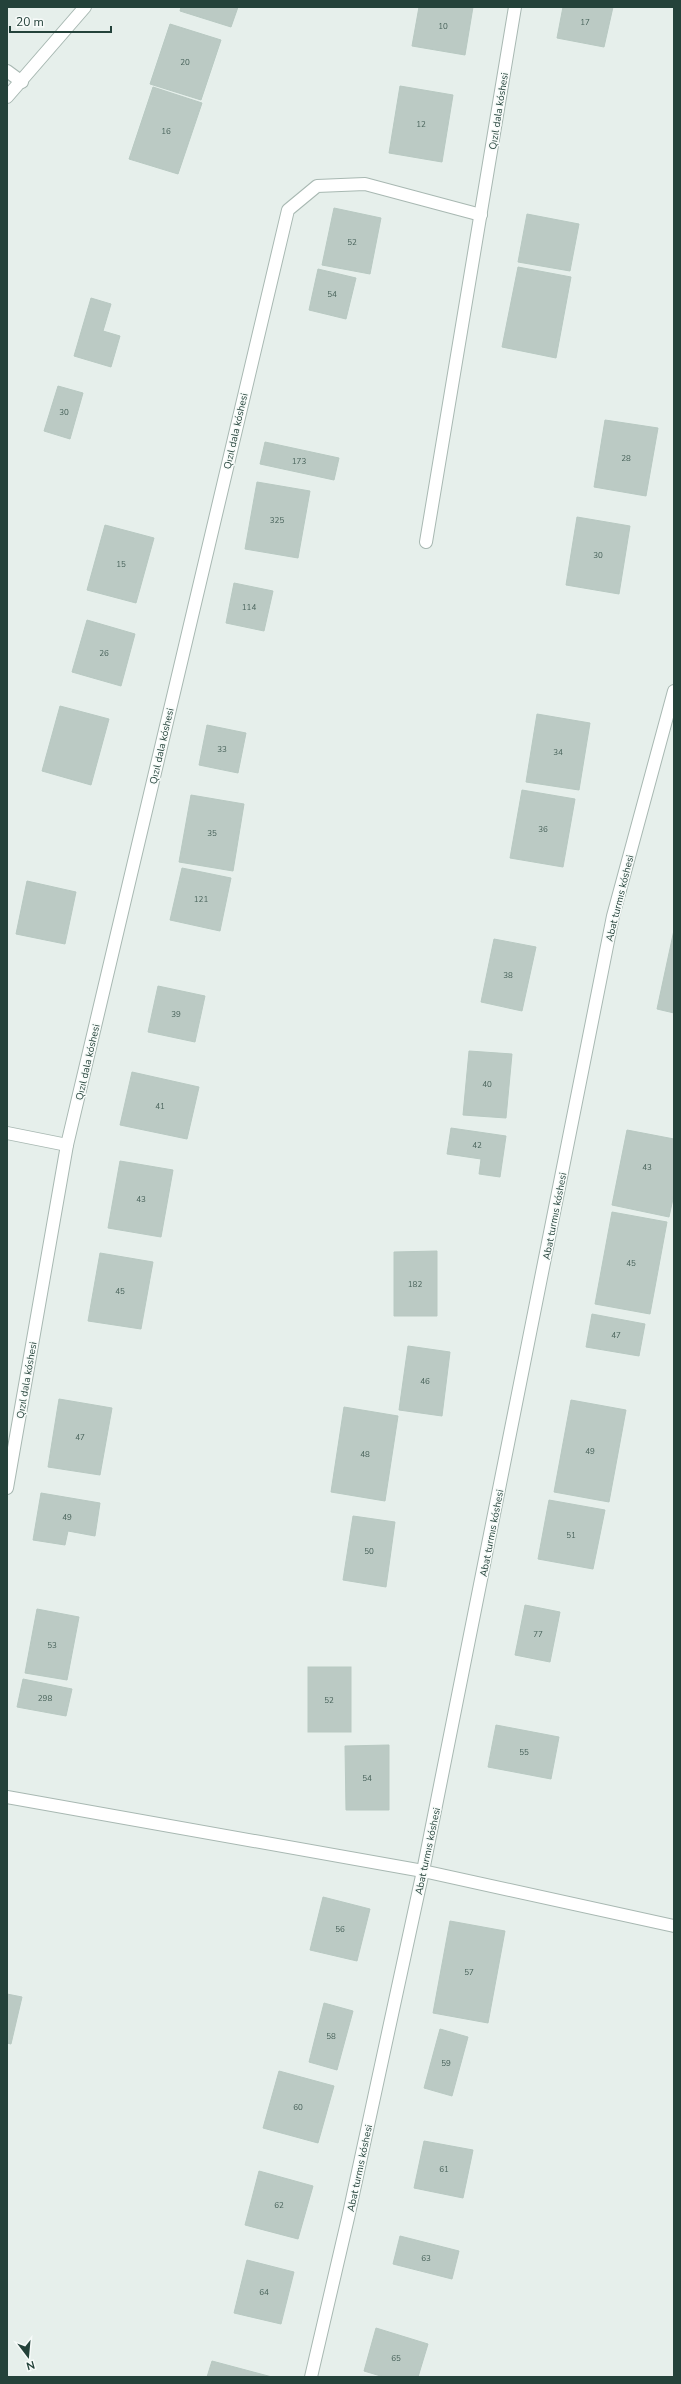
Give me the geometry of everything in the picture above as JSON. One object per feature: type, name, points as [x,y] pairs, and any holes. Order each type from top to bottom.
[{"type":"street","points":[[7,97],[22,82],[85,7]]},
{"type":"street","name":"Qızıl dala kóshesi","points":[[426,542],[516,7]]},
{"type":"street","points":[[7,71],[22,82]]},
{"type":"street","name":"Qızıl dala kóshesi","points":[[7,1488],[67,1145],[288,210],[317,186],[365,184],[481,215]]},
{"type":"street","name":"Abat turmıs kóshesi","points":[[311,2377],[348,2218],[423,1871],[613,916],[674,691]]},
{"type":"street","points":[[7,1133],[67,1145]]},
{"type":"street","points":[[7,1797],[423,1871],[674,1926]]},
{"type":"building","points":[[181,7],[238,7],[231,27],[180,11]]},
{"type":"building","points":[[419,7],[473,7],[465,55],[412,46]]},
{"type":"building","points":[[563,7],[613,7],[604,47],[557,38]]},
{"type":"building","points":[[170,24],[221,40],[201,100],[150,84]]},
{"type":"building","points":[[400,86],[453,95],[442,162],[389,153]]},
{"type":"building","points":[[153,87],[202,103],[178,174],[129,159]]},
{"type":"building","points":[[334,208],[381,218],[370,274],[322,265]]},
{"type":"building","points":[[527,214],[579,224],[570,271],[518,262]]},
{"type":"building","points":[[518,267],[571,277],[556,358],[502,347]]},
{"type":"building","points":[[318,269],[356,278],[346,319],[309,310]]},
{"type":"building","points":[[91,298],[111,304],[103,331],[120,336],[111,367],[74,356]]},
{"type":"building","points":[[58,386],[83,393],[70,439],[44,431]]},
{"type":"building","points":[[605,420],[658,428],[646,496],[594,487]]},
{"type":"building","points":[[265,442],[339,458],[334,480],[260,464]]},
{"type":"building","points":[[257,482],[310,491],[298,558],[245,549]]},
{"type":"building","points":[[577,517],[630,526],[619,594],[566,585]]},
{"type":"building","points":[[105,525],[154,538],[136,603],[87,590]]},
{"type":"building","points":[[234,583],[273,591],[264,631],[226,623]]},
{"type":"building","points":[[87,620],[135,634],[121,686],[72,672]]},
{"type":"building","points":[[60,706],[109,719],[91,785],[42,771]]},
{"type":"building","points":[[537,714],[590,723],[579,790],[526,782]]},
{"type":"building","points":[[207,725],[246,733],[238,773],[199,765]]},
{"type":"building","points":[[522,790],[575,799],[563,867],[510,858]]},
{"type":"building","points":[[191,795],[244,804],[233,871],[179,862]]},
{"type":"building","points":[[182,868],[231,878],[220,931],[170,920]]},
{"type":"building","points":[[27,881],[76,892],[65,944],[16,934]]},
{"type":"building","points":[[674,930],[674,1013],[657,1009]]},
{"type":"building","points":[[494,939],[536,947],[522,1011],[481,1002]]},
{"type":"building","points":[[158,986],[205,996],[195,1042],[148,1032]]},
{"type":"building","points":[[469,1051],[512,1054],[506,1118],[463,1115]]},
{"type":"building","points":[[132,1072],[199,1087],[187,1139],[120,1125]]},
{"type":"building","points":[[451,1128],[506,1136],[500,1177],[479,1174],[481,1159],[447,1154]]},
{"type":"building","points":[[627,1130],[674,1139],[674,1194],[669,1217],[612,1205]]},
{"type":"building","points":[[120,1161],[173,1170],[161,1237],[108,1228]]},
{"type":"building","points":[[612,1212],[667,1222],[650,1314],[595,1304]]},
{"type":"building","points":[[437,1251],[437,1316],[394,1316],[394,1252]]},
{"type":"building","points":[[100,1253],[153,1262],[141,1329],[88,1321]]},
{"type":"building","points":[[592,1314],[645,1324],[639,1356],[586,1347]]},
{"type":"building","points":[[408,1346],[450,1352],[442,1416],[399,1410]]},
{"type":"building","points":[[59,1399],[112,1408],[100,1475],[48,1467]]},
{"type":"building","points":[[571,1400],[626,1410],[609,1502],[554,1492]]},
{"type":"building","points":[[344,1407],[398,1416],[385,1501],[331,1492]]},
{"type":"building","points":[[41,1493],[100,1503],[95,1536],[68,1531],[65,1545],[33,1540]]},
{"type":"building","points":[[549,1500],[605,1510],[593,1569],[538,1559]]},
{"type":"building","points":[[353,1516],[395,1522],[386,1587],[343,1580]]},
{"type":"building","points":[[525,1605],[560,1612],[550,1662],[515,1655]]},
{"type":"building","points":[[37,1609],[79,1617],[67,1680],[25,1673]]},
{"type":"building","points":[[308,1667],[351,1667],[351,1732],[308,1732]]},
{"type":"building","points":[[23,1679],[72,1689],[66,1716],[17,1707]]},
{"type":"building","points":[[496,1725],[559,1737],[551,1779],[488,1767]]},
{"type":"building","points":[[389,1745],[389,1810],[346,1810],[345,1746]]},
{"type":"building","points":[[323,1897],[370,1909],[357,1961],[310,1950]]},
{"type":"building","points":[[450,1921],[505,1931],[488,2023],[433,2013]]},
{"type":"building","points":[[7,1994],[22,1997],[11,2044],[7,2043]]},
{"type":"building","points":[[324,2003],[353,2011],[337,2070],[309,2062]]},
{"type":"building","points":[[440,2029],[468,2037],[452,2096],[424,2088]]},
{"type":"building","points":[[279,2071],[334,2086],[318,2143],[263,2128]]},
{"type":"building","points":[[424,2141],[473,2150],[463,2198],[414,2188]]},
{"type":"building","points":[[259,2171],[313,2186],[298,2239],[245,2225]]},
{"type":"building","points":[[400,2236],[459,2251],[452,2279],[393,2264]]},
{"type":"building","points":[[247,2260],[294,2272],[281,2324],[234,2313]]},
{"type":"building","points":[[376,2328],[428,2344],[418,2377],[384,2377],[364,2371]]},
{"type":"building","points":[[212,2361],[272,2377],[207,2377]]}]
